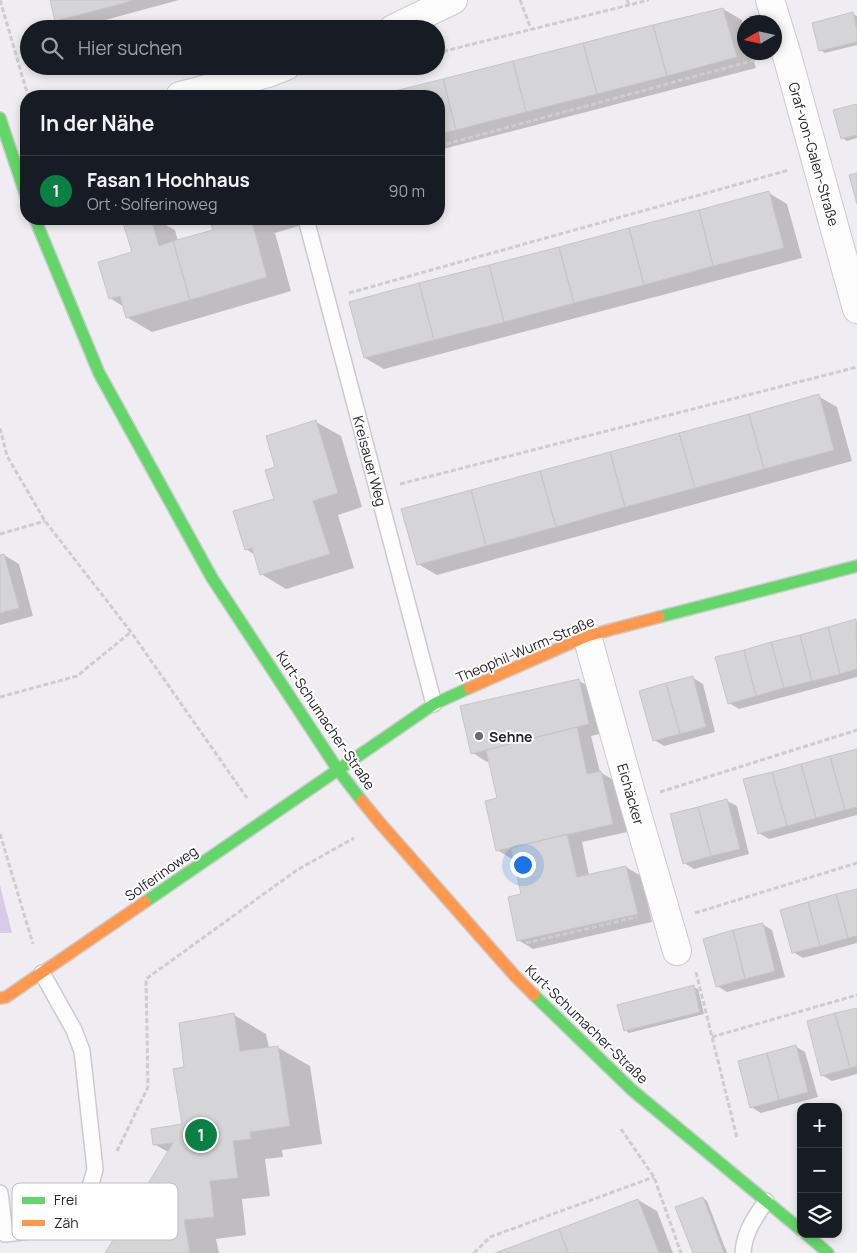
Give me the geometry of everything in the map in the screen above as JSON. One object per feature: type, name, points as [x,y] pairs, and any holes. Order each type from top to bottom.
[{"type":"street","points":[[412,20],[453,0]]},
{"type":"street","name":"Graf-von-Galen-Straße","points":[[770,0],[857,309]]},
{"type":"street","points":[[203,90],[260,75]]},
{"type":"street","points":[[12,133],[20,169]]},
{"type":"street","name":"Kurt-Schumacher-Straße","points":[[37,225],[99,373],[212,578],[338,770],[380,822],[515,976],[632,1090],[797,1227]]},
{"type":"street","name":"Theophil-Wurm-Straße","points":[[338,770],[434,704],[587,636],[857,566]]},
{"type":"street","name":"Eichäcker","points":[[587,636],[677,951]]},
{"type":"street","name":"Solferinoweg","points":[[0,998],[6,997],[42,973],[338,770]]},
{"type":"street","points":[[811,1238],[828,1253]]},
{"type":"lane","name":"Kreisauer Weg","points":[[308,225],[434,704]]},
{"type":"lane","points":[[42,973],[74,1030],[82,1051],[95,1169],[92,1183]]},
{"type":"lane","points":[[0,1193],[5,1234],[12,1233]]},
{"type":"lane","points":[[743,1253],[744,1239],[752,1222],[766,1201]]},
{"type":"path","points":[[0,0],[20,69]]},
{"type":"path","points":[[520,0],[530,29]]},
{"type":"path","points":[[627,0],[629,5]]},
{"type":"path","points":[[445,51],[649,0]]},
{"type":"path","points":[[445,144],[786,52]]},
{"type":"path","points":[[22,75],[26,90]]},
{"type":"path","points":[[327,299],[816,163]]},
{"type":"path","points":[[378,490],[857,367]]},
{"type":"path","points":[[0,428],[8,456],[45,521],[131,632],[263,821]]},
{"type":"path","points":[[0,534],[45,521]]},
{"type":"path","points":[[0,697],[77,676],[131,632]]},
{"type":"path","points":[[633,800],[857,730]]},
{"type":"path","points":[[114,1157],[148,1087],[146,979],[297,870],[380,822]]},
{"type":"path","points":[[0,834],[42,973]]},
{"type":"path","points":[[0,848],[5,852]]},
{"type":"path","points":[[525,943],[666,915],[692,913],[857,864]]},
{"type":"path","points":[[677,951],[696,972],[738,1142],[721,1163]]},
{"type":"path","points":[[712,1037],[857,995]]},
{"type":"path","points":[[621,1129],[654,1177],[681,1253]]},
{"type":"path","points":[[474,1253],[490,1237],[654,1177]]},
{"type":"shaded area","points":[[0,885],[12,933],[0,933]]},
{"type":"building","points":[[50,0],[132,1],[59,20],[55,20]]},
{"type":"building","points":[[723,8],[737,57],[667,76],[653,25]]},
{"type":"building","points":[[853,12],[857,30],[857,42],[819,51],[812,23]]},
{"type":"building","points":[[653,25],[667,76],[597,94],[583,43]]},
{"type":"building","points":[[583,43],[597,94],[526,112],[513,61]]},
{"type":"building","points":[[513,61],[526,112],[456,130],[443,79]]},
{"type":"building","points":[[443,79],[456,130],[445,133],[445,90],[399,90]]},
{"type":"building","points":[[857,104],[857,135],[841,139],[833,110]]},
{"type":"building","points":[[857,173],[857,204],[849,175]]},
{"type":"building","points":[[769,191],[784,248],[713,266],[699,210]]},
{"type":"building","points":[[699,210],[713,266],[644,285],[629,228]]},
{"type":"building","points":[[124,225],[153,225],[159,246],[173,241],[190,300],[126,318],[120,296],[109,299],[98,262],[132,252]]},
{"type":"building","points":[[211,225],[253,225],[267,277],[190,300],[173,241],[213,230]]},
{"type":"building","points":[[629,228],[644,285],[574,303],[559,247]]},
{"type":"building","points":[[559,247],[574,303],[504,322],[489,265]]},
{"type":"building","points":[[489,265],[504,322],[434,340],[419,283]]},
{"type":"building","points":[[419,283],[434,340],[364,358],[349,302]]},
{"type":"building","points":[[819,394],[834,450],[764,469],[749,414]]},
{"type":"building","points":[[749,414],[764,469],[695,488],[679,433]]},
{"type":"building","points":[[316,420],[338,493],[313,501],[330,554],[260,575],[252,548],[245,550],[233,511],[274,499],[265,470],[275,467],[266,436]]},
{"type":"building","points":[[679,433],[695,488],[625,507],[610,452]]},
{"type":"building","points":[[610,452],[625,507],[556,527],[540,471]]},
{"type":"building","points":[[540,471],[556,527],[486,546],[471,490]]},
{"type":"building","points":[[471,490],[486,546],[417,565],[401,509]]},
{"type":"building","points":[[4,554],[19,608],[0,613],[0,555]]},
{"type":"building","points":[[856,619],[857,669],[840,674],[828,627]]},
{"type":"building","points":[[828,627],[840,674],[812,681],[800,635]]},
{"type":"building","points":[[800,635],[812,681],[784,688],[771,642]]},
{"type":"building","points":[[771,642],[784,688],[756,696],[744,650]]},
{"type":"building","points":[[744,650],[756,696],[728,704],[715,657]]},
{"type":"building","points":[[693,676],[706,727],[680,734],[666,683]]},
{"type":"building","points":[[579,679],[589,724],[471,754],[460,706]]},
{"type":"building","points":[[666,683],[680,734],[653,741],[639,691]]},
{"type":"building","points":[[577,727],[587,774],[601,771],[613,824],[496,851],[485,801],[497,798],[486,750]]},
{"type":"building","points":[[857,749],[857,807],[845,810],[830,756]]},
{"type":"building","points":[[830,756],[845,810],[816,818],[801,764]]},
{"type":"building","points":[[801,764],[816,818],[787,826],[772,772]]},
{"type":"building","points":[[772,772],[787,826],[758,834],[743,779]]},
{"type":"building","points":[[727,799],[740,849],[711,856],[698,807]]},
{"type":"building","points":[[698,807],[711,856],[683,864],[670,814]]},
{"type":"building","points":[[567,834],[577,877],[626,866],[638,914],[517,941],[508,897],[521,894],[511,848]]},
{"type":"building","points":[[857,889],[857,936],[848,938],[836,894]]},
{"type":"building","points":[[836,894],[848,938],[820,946],[808,902]]},
{"type":"building","points":[[808,902],[820,946],[792,953],[780,910]]},
{"type":"building","points":[[763,923],[775,971],[745,979],[733,930]]},
{"type":"building","points":[[733,930],[745,979],[716,987],[703,939]]},
{"type":"building","points":[[694,985],[700,1012],[624,1031],[617,1005]]},
{"type":"building","points":[[857,1008],[857,1066],[850,1068],[835,1013]]},
{"type":"building","points":[[234,1013],[240,1051],[278,1046],[290,1126],[250,1132],[251,1139],[233,1141],[238,1178],[210,1181],[214,1217],[184,1220],[190,1253],[105,1253],[113,1240],[178,1240],[178,1183],[148,1183],[173,1143],[153,1145],[151,1129],[182,1124],[173,1069],[184,1067],[179,1023]]},
{"type":"building","points":[[835,1013],[850,1068],[821,1076],[807,1021]]},
{"type":"building","points":[[796,1045],[808,1092],[779,1100],[767,1053]]},
{"type":"building","points":[[767,1053],[779,1100],[750,1108],[738,1061]]},
{"type":"building","points":[[703,1197],[724,1253],[693,1253],[675,1207]]},
{"type":"building","points":[[638,1199],[659,1253],[568,1253],[559,1229]]},
{"type":"building","points":[[559,1229],[568,1253],[495,1253]]},
{"type":"traffic: fast","points":[[0,118],[20,178]]},
{"type":"traffic: fast","points":[[37,225],[99,373],[212,578],[338,770],[362,801]]},
{"type":"traffic: fast","points":[[659,617],[857,566]]},
{"type":"traffic: fast","points":[[145,902],[434,704],[469,688]]},
{"type":"traffic: fast","points":[[534,995],[632,1090],[797,1227]]},
{"type":"traffic: fast","points":[[811,1238],[828,1253]]},
{"type":"traffic: slow","points":[[469,688],[587,636],[659,617]]},
{"type":"traffic: slow","points":[[362,801],[515,976],[534,995]]},
{"type":"traffic: slow","points":[[0,998],[6,997],[145,902]]},
{"type":"place","name":"Sehne","points":[[479,736]]},
{"type":"place","name":"Fasan 1 Hochhaus","points":[[201,1135]]}]
